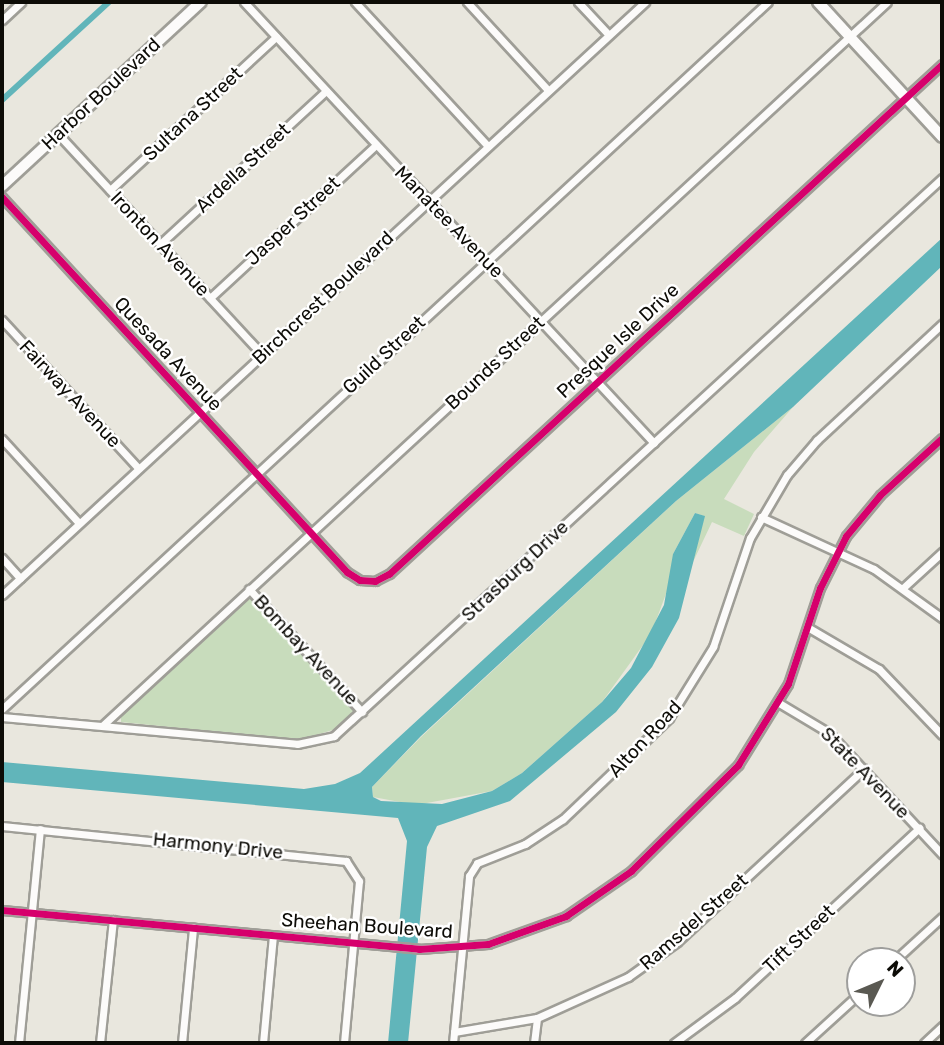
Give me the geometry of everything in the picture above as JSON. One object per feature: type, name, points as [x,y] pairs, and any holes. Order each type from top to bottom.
[{"type":"street","points":[[2,20],[21,2]]},
{"type":"street","name":"Harbor Boulevard","points":[[2,186],[201,2]]},
{"type":"street","name":"Manatee Avenue","points":[[244,2],[654,443]]},
{"type":"street","points":[[355,2],[488,146]]},
{"type":"street","points":[[467,2],[548,90]]},
{"type":"street","points":[[578,2],[609,35]]},
{"type":"street","name":"Birchcrest Boulevard","points":[[2,595],[645,2]]},
{"type":"street","name":"Guild Street","points":[[2,709],[768,2]]},
{"type":"street","points":[[818,2],[942,137]]},
{"type":"street","name":"Bounds Street","points":[[103,725],[887,2]]},
{"type":"street","name":"Sultana Street","points":[[110,190],[276,37]]},
{"type":"street","name":"Presque Isle Drive","points":[[310,532],[353,577],[368,581],[382,578],[942,65]]},
{"type":"street","name":"Ardella Street","points":[[160,244],[326,91]]},
{"type":"street","name":"Ironton Avenue","points":[[58,134],[262,354]]},
{"type":"street","name":"Jasper Street","points":[[210,298],[376,145]]},
{"type":"street","name":"Strasburg Drive","points":[[2,716],[313,743],[334,736],[942,178]]},
{"type":"street","name":"Quesada Avenue","points":[[2,197],[310,532]]},
{"type":"street","name":"Fairway Avenue","points":[[2,320],[138,468]]},
{"type":"street","name":"Alton Road","points":[[453,1043],[469,876],[477,863],[525,844],[563,820],[643,746],[682,700],[716,640],[761,517],[787,475],[817,440],[942,324]]},
{"type":"street","name":"Sheehan Boulevard","points":[[2,910],[419,949],[462,948],[548,925],[618,882],[720,786],[779,703],[837,551],[868,508],[942,438]]},
{"type":"street","points":[[2,439],[79,523]]},
{"type":"street","points":[[761,517],[837,551],[904,587],[942,618]]},
{"type":"street","points":[[904,587],[942,552]]},
{"type":"street","points":[[2,558],[20,578]]},
{"type":"street","name":"Bombay Avenue","points":[[249,589],[362,712]]},
{"type":"street","points":[[808,628],[879,670],[942,735]]},
{"type":"street","name":"State Avenue","points":[[779,703],[822,727],[942,854]]},
{"type":"street","name":"Ramsdel Street","points":[[454,1032],[537,1018],[599,993],[661,954],[864,769]]},
{"type":"street","name":"Harmony Drive","points":[[2,826],[346,861],[359,881],[354,943]]},
{"type":"street","name":"Tift Street","points":[[674,1043],[686,1040],[735,998],[919,828]]},
{"type":"street","points":[[19,1043],[40,829]]},
{"type":"street","points":[[909,947],[942,916]]},
{"type":"street","points":[[100,1043],[113,920]]},
{"type":"street","points":[[181,1043],[193,928]]},
{"type":"street","points":[[263,1043],[273,935]]},
{"type":"street","points":[[344,1043],[354,943]]},
{"type":"street","points":[[805,1043],[846,1006]]},
{"type":"street","points":[[534,1043],[537,1018]]},
{"type":"street","points":[[924,1043],[942,1026]]},
{"type":"green space","points":[[793,407],[754,452],[724,499],[754,514],[744,536],[712,522],[693,562],[704,516],[695,513],[673,554],[673,575],[651,634],[602,702],[522,773],[492,791],[416,805],[373,797],[372,787],[421,737],[676,501]]},
{"type":"green space","points":[[248,594],[356,712],[336,729],[299,740],[121,722],[121,713]]},
{"type":"water","points":[[942,238],[942,266],[793,407],[676,501],[421,736],[372,787],[373,797],[381,801],[442,804],[492,791],[522,773],[602,702],[631,668],[664,605],[673,554],[695,513],[705,516],[679,618],[652,667],[616,712],[510,801],[437,826],[427,847],[408,1043],[388,1043],[407,841],[398,818],[2,782],[2,762],[304,789],[335,784],[360,773]]},
{"type":"waterway","points":[[2,100],[109,2]]},
{"type":"cycle path","points":[[2,197],[347,572],[360,580],[375,581],[389,574],[942,64]]},
{"type":"cycle path","points":[[2,910],[419,949],[488,944],[566,916],[631,871],[738,765],[788,684],[820,588],[846,536],[880,495],[942,438]]}]
